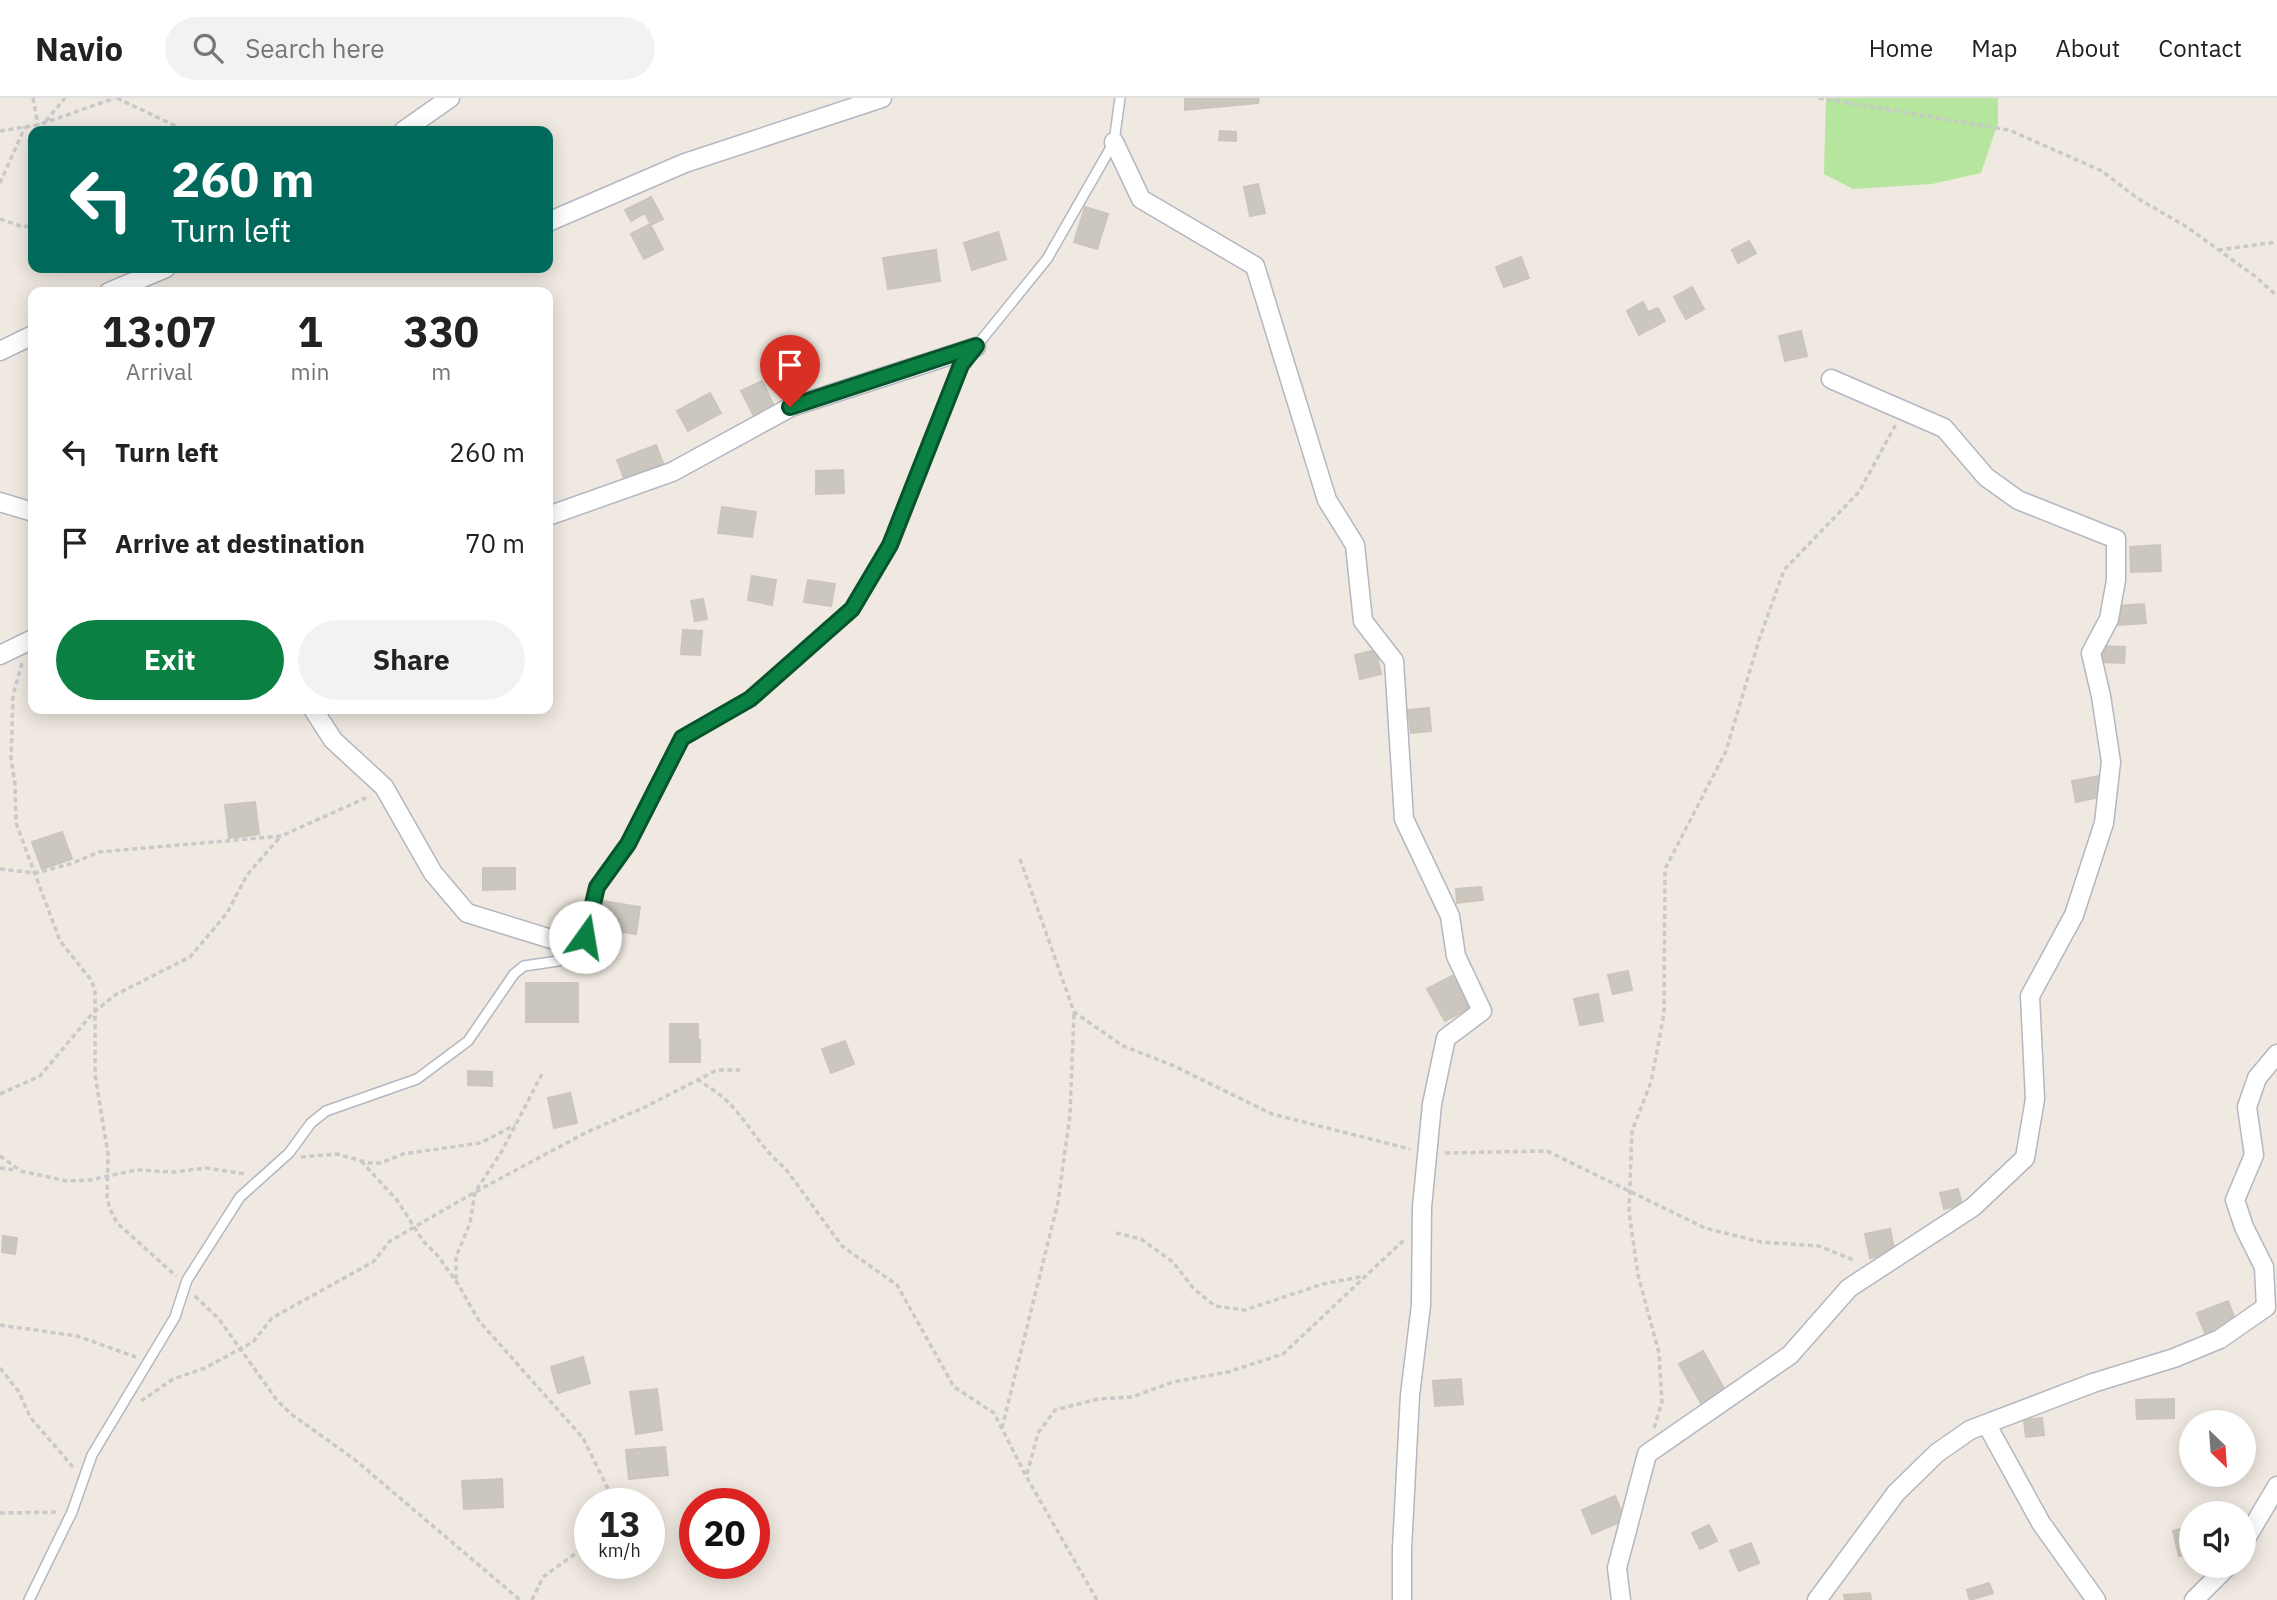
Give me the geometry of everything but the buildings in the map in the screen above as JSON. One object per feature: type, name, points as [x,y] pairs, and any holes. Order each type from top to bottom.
[{"type":"street","points":[[410,126],[450,98]]},
{"type":"street","points":[[553,220],[685,163],[882,98]]},
{"type":"street","points":[[1114,142],[1141,200],[1255,266],[1327,500],[1355,545],[1363,621],[1394,661],[1404,819],[1450,916],[1456,956],[1482,1011],[1446,1038],[1432,1104],[1421,1221],[1421,1305],[1410,1395],[1402,1600]]},
{"type":"street","points":[[121,287],[154,273]]},
{"type":"street","points":[[0,351],[28,337]]},
{"type":"street","points":[[553,514],[673,472],[790,407],[976,346]]},
{"type":"street","points":[[1621,1600],[1617,1568],[1647,1454],[1790,1355],[1849,1288],[1973,1207],[2025,1158],[2035,1099],[2031,996],[2074,915],[2104,823],[2111,762],[2091,653],[2109,619],[2116,580],[2116,539],[2018,500],[1986,477],[1944,428],[1831,379]]},
{"type":"street","points":[[0,502],[28,510]]},
{"type":"street","points":[[0,654],[28,641]]},
{"type":"street","points":[[316,714],[333,740],[384,787],[433,873],[467,913],[576,947]]},
{"type":"street","points":[[1817,1600],[1896,1493],[1937,1453],[1970,1430],[2220,1339],[2266,1307],[2264,1267],[2244,1227],[2235,1200],[2253,1155],[2247,1107],[2257,1078],[2277,1054]]},
{"type":"street","points":[[1987,1425],[2041,1524],[2096,1600]]},
{"type":"street","points":[[2256,1522],[2277,1486]]},
{"type":"street","points":[[2194,1600],[2216,1578]]},
{"type":"lane","points":[[29,1600],[72,1512],[92,1455],[174,1317],[185,1287],[240,1196],[289,1153],[311,1123],[326,1111],[408,1083],[442,1062],[468,1041],[514,974],[524,966],[558,961],[576,947],[585,937],[597,887],[628,844],[682,738],[750,699],[852,609],[890,545],[961,365],[1047,259],[1114,142],[1121,98]]},
{"type":"path","points":[[33,98],[38,125]]},
{"type":"path","points":[[45,122],[65,98]]},
{"type":"path","points":[[32,126],[116,98],[176,126]]},
{"type":"path","points":[[1819,98],[2009,130],[2102,171],[2137,198],[2187,227],[2256,277],[2277,296]]},
{"type":"path","points":[[0,183],[25,127]]},
{"type":"path","points":[[0,131],[28,127]]},
{"type":"path","points":[[0,219],[28,227]]},
{"type":"path","points":[[2216,250],[2277,242]]},
{"type":"path","points":[[1647,1454],[1662,1402],[1662,1390],[1659,1353],[1638,1275],[1629,1212],[1632,1131],[1650,1082],[1664,1014],[1665,869],[1726,751],[1759,639],[1784,570],[1858,492],[1904,409]]},
{"type":"path","points":[[28,651],[13,695],[11,758],[16,823],[60,940],[92,981],[95,1075],[107,1146],[107,1198],[117,1223],[210,1307],[242,1348],[276,1399],[291,1414],[354,1459],[520,1600]]},
{"type":"path","points":[[0,869],[35,873],[70,864],[99,852],[281,836],[365,800],[384,787]]},
{"type":"path","points":[[0,1094],[40,1076],[95,1011],[116,995],[190,957],[227,913],[247,875],[281,836]]},
{"type":"path","points":[[1002,1428],[1058,1202],[1070,1115],[1074,1012],[1020,859]]},
{"type":"path","points":[[1074,1012],[1123,1046],[1172,1065],[1272,1114],[1427,1153],[1547,1151],[1705,1228],[1761,1241],[1819,1246],[1878,1270]]},
{"type":"path","points":[[113,1417],[173,1380],[205,1368],[242,1348],[260,1335],[272,1318],[373,1262],[390,1241],[475,1192],[587,1132],[643,1108],[716,1070],[740,1070]]},
{"type":"path","points":[[458,1284],[454,1266],[470,1223],[475,1192],[502,1151],[542,1074]]},
{"type":"path","points":[[697,1079],[724,1098],[739,1115],[773,1159],[785,1168],[842,1246],[898,1285],[954,1387],[994,1413],[1026,1476],[1097,1600]]},
{"type":"path","points":[[361,1161],[381,1163],[403,1154],[480,1143],[515,1125]]},
{"type":"path","points":[[276,1164],[296,1158],[337,1154],[350,1155],[361,1161],[397,1200],[414,1228],[458,1284],[479,1321],[583,1437],[608,1488]]},
{"type":"path","points":[[0,1156],[21,1171]]},
{"type":"path","points":[[0,1168],[66,1181],[90,1180],[136,1170],[206,1168],[248,1174],[266,1173]]},
{"type":"path","points":[[1026,1476],[1038,1433],[1055,1410],[1098,1399],[1132,1397],[1172,1382],[1228,1372],[1283,1354],[1367,1276],[1421,1221]]},
{"type":"path","points":[[1116,1233],[1141,1239],[1173,1262],[1193,1288],[1215,1306],[1245,1310],[1323,1284],[1367,1276]]},
{"type":"path","points":[[0,1325],[77,1336],[135,1357],[149,1357]]},
{"type":"path","points":[[0,1368],[19,1392],[30,1417],[64,1454],[81,1485]]},
{"type":"path","points":[[0,1513],[72,1512]]},
{"type":"path","points":[[533,1600],[543,1577],[574,1555]]},
{"type":"green space","points":[[1826,98],[1998,98],[1998,123],[1981,173],[1932,184],[1853,189],[1824,174]]},
{"type":"route","points":[[585,937],[597,887],[628,844],[682,738],[750,699],[852,609],[890,545],[961,365],[976,346],[790,407]]}]
